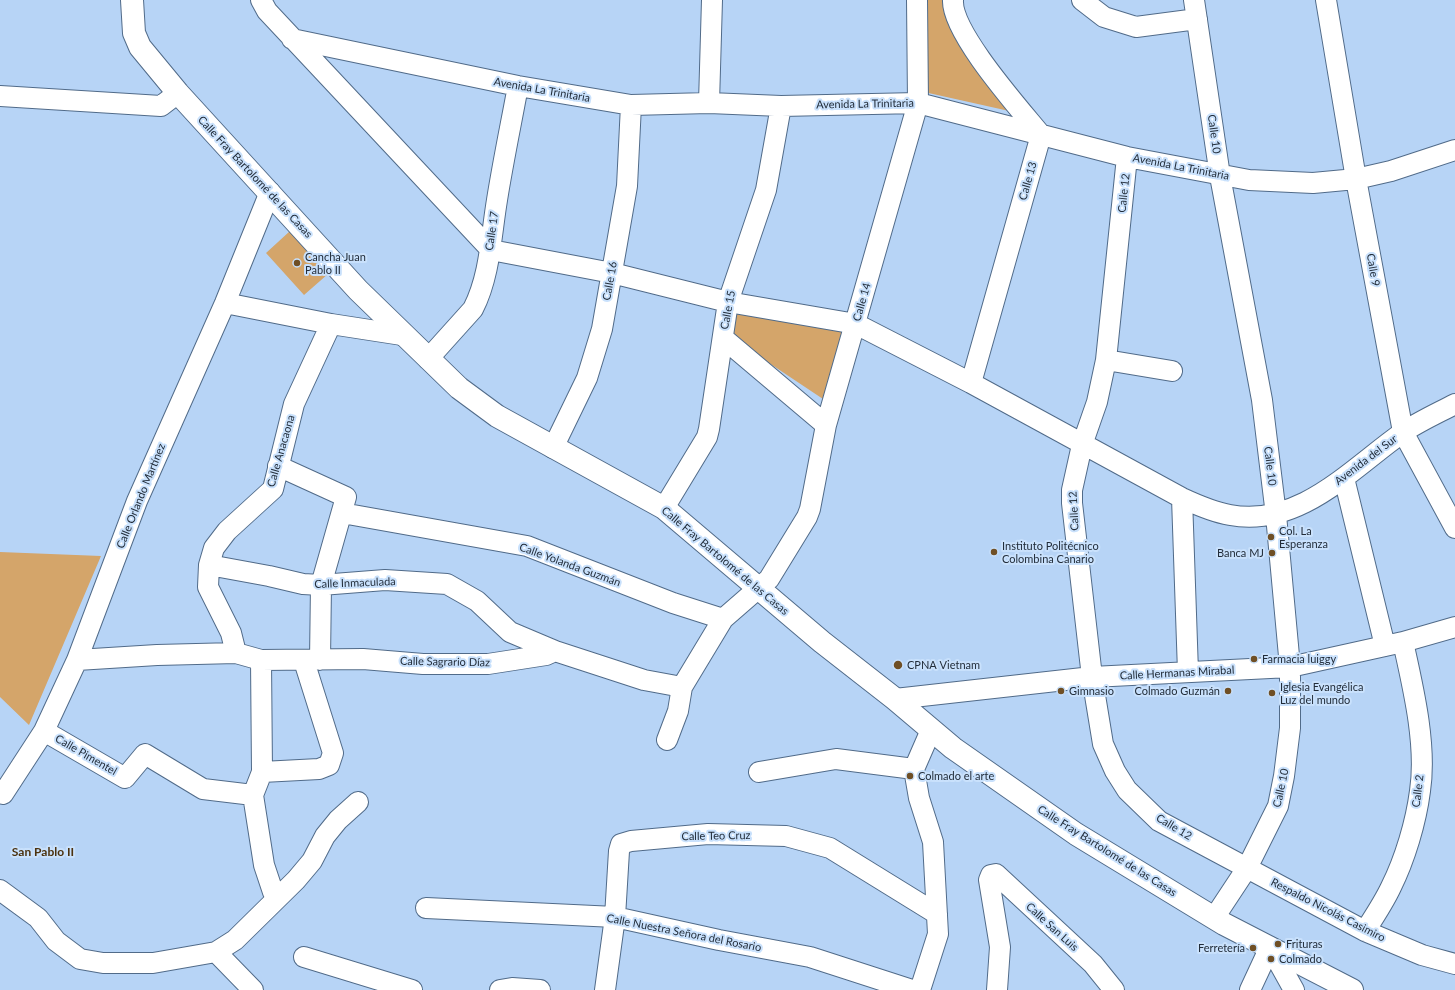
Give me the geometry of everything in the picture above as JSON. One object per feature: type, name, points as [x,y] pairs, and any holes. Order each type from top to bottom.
[{"type":"main road","name":"Calle Fray Bartolomé de las Casas","points":[[132,0],[134,33],[140,47],[178,93],[358,290],[459,388],[497,416],[664,508],[822,642],[895,699],[953,748],[1076,834],[1214,918],[1352,990]]},
{"type":"street","points":[[261,0],[266,11],[491,250]]},
{"type":"street","points":[[709,102],[712,0]]},
{"type":"street","name":"Calle 14","points":[[757,587],[769,579],[808,517],[826,425],[918,103],[917,0]]},
{"type":"street","points":[[953,0],[952,7],[969,44],[1041,135]]},
{"type":"street","points":[[1082,0],[1104,17],[1136,27],[1196,9]]},
{"type":"street","name":"Calle 9","points":[[1326,0],[1356,179],[1403,432],[1455,528]]},
{"type":"street","name":"Calle 10","points":[[1196,9],[1220,176],[1262,400],[1276,515],[1290,667],[1290,728],[1284,776],[1278,806],[1247,868],[1214,918]]},
{"type":"street","name":"Avenida La Trinitaria","points":[[292,39],[518,86],[631,104],[709,102],[781,106],[918,103],[1127,157],[1220,176],[1278,182],[1313,183],[1356,179],[1391,171],[1455,150]]},
{"type":"street","name":"Calle 17","points":[[428,359],[473,310],[477,302],[491,250],[497,202],[518,86]]},
{"type":"street","points":[[0,96],[161,106],[178,93]]},
{"type":"street","name":"Calle 16","points":[[553,448],[587,378],[602,329],[627,186],[631,104]]},
{"type":"street","name":"Calle 15","points":[[664,508],[707,437],[728,302],[766,190],[781,106]]},
{"type":"street","name":"Calle 13","points":[[970,383],[1041,135]]},
{"type":"street","name":"Calle 12","points":[[1127,157],[1106,360],[1097,402],[1082,445],[1072,490],[1072,504],[1092,677],[1103,744],[1115,771],[1127,790],[1160,821],[1247,868]]},
{"type":"street","name":"Calle Orlando Martínez","points":[[3,794],[44,731],[77,660],[137,501],[225,303],[270,192]]},
{"type":"street","name":"Avenida del Sur","points":[[491,250],[612,273],[728,302],[856,324],[970,383],[1182,498],[1205,509],[1230,515],[1249,517],[1276,515],[1308,501],[1344,478],[1403,432],[1455,404]]},
{"type":"street","points":[[225,303],[331,324],[402,334]]},
{"type":"street","name":"Calle Anacaona","points":[[236,653],[231,633],[208,587],[209,565],[214,548],[227,532],[273,489],[294,404],[331,324]]},
{"type":"street","points":[[723,338],[826,425]]},
{"type":"street","points":[[1106,360],[1172,371]]},
{"type":"street","points":[[262,772],[319,769],[329,765],[333,753],[312,660],[321,585],[346,497],[278,466]]},
{"type":"street","name":"Calle 2","points":[[1344,478],[1394,644],[1415,698],[1421,751],[1421,791],[1411,834],[1391,886],[1365,931]]},
{"type":"street","points":[[1182,498],[1188,672]]},
{"type":"street","name":"Calle Yolanda Guzmán","points":[[342,513],[527,546],[673,603],[722,619]]},
{"type":"street","name":"Calle Inmaculada","points":[[209,565],[269,576],[302,584],[321,585],[385,580],[447,584],[477,601],[510,632],[555,651]]},
{"type":"street","points":[[667,740],[678,711],[682,687],[722,619],[757,587]]},
{"type":"street","name":"Calle Hermanas Mirabal","points":[[895,699],[1092,677],[1290,667],[1394,644],[1455,627]]},
{"type":"street","points":[[555,651],[644,680],[682,687]]},
{"type":"street","name":"Calle Sagrario Díaz","points":[[77,660],[157,654],[236,653],[261,660],[363,659],[423,664],[488,664],[546,655],[555,651]]},
{"type":"street","points":[[261,660],[262,772],[252,795],[264,864],[273,892],[277,897]]},
{"type":"street","points":[[920,990],[938,934],[933,842],[918,798],[914,769],[931,730]]},
{"type":"street","name":"Calle Pimentel","points":[[44,731],[125,778],[145,754],[203,789],[252,795]]},
{"type":"street","points":[[759,772],[836,759],[914,769]]},
{"type":"street","points":[[0,890],[38,918],[56,941],[80,960],[103,963],[153,963],[216,952],[235,940],[277,897],[296,880],[312,861],[325,836],[338,820],[358,802]]},
{"type":"street","name":"Calle Teo Cruz","points":[[605,990],[615,917],[619,851],[622,844],[631,841],[708,834],[786,836],[830,848],[937,914]]},
{"type":"street","name":"Respaldo Nicolás Casimiro","points":[[1247,868],[1365,931],[1422,955],[1455,964]]},
{"type":"street","name":"Calle San Luis","points":[[997,990],[1000,947],[988,880],[991,875],[996,874],[1093,964],[1114,990]]},
{"type":"street","name":"Calle Nuestra Señora del Rosario","points":[[426,908],[615,917],[719,940],[810,957],[912,990]]},
{"type":"street","points":[[1250,990],[1270,948]]},
{"type":"street","points":[[1270,948],[1294,990]]},
{"type":"street","points":[[216,952],[253,990]]},
{"type":"street","points":[[304,957],[412,990]]},
{"type":"street","points":[[508,989],[540,990]]},
{"type":"shaded area","points":[[923,0],[949,0],[949,10],[1036,117],[924,92]]},
{"type":"shaded area","name":"Cancha Juan Pablo II","points":[[290,231],[328,274],[304,295],[266,253]]},
{"type":"shaded area","points":[[734,293],[850,321],[826,401],[727,335]]},
{"type":"shaded area","points":[[0,552],[101,556],[29,725],[0,697]]},
{"type":"place","name":"Cancha Juan Pablo II","points":[[297,263]]},
{"type":"place","name":"Col. La Esperanza","points":[[1271,537]]},
{"type":"place","name":"Instituto Politécnico Colombina Canario","points":[[994,552]]},
{"type":"place","name":"Banca MJ","points":[[1272,553]]},
{"type":"place","name":"Farmacia luiggy","points":[[1254,659]]},
{"type":"place","name":"CPNA Vietnam","points":[[898,665]]},
{"type":"place","name":"Gimnasio","points":[[1061,691]]},
{"type":"place","name":"Colmado Guzmán","points":[[1228,691]]},
{"type":"place","name":"Iglesia Evangélica Luz del mundo","points":[[1272,693]]},
{"type":"place","name":"Colmado el arte","points":[[910,776]]},
{"type":"place","name":"Frituras","points":[[1278,944]]},
{"type":"place","name":"Ferretería","points":[[1253,948]]},
{"type":"place","name":"Colmado","points":[[1271,959]]},
{"type":"district","name":"San Pablo II","points":[[43,852]]}]
